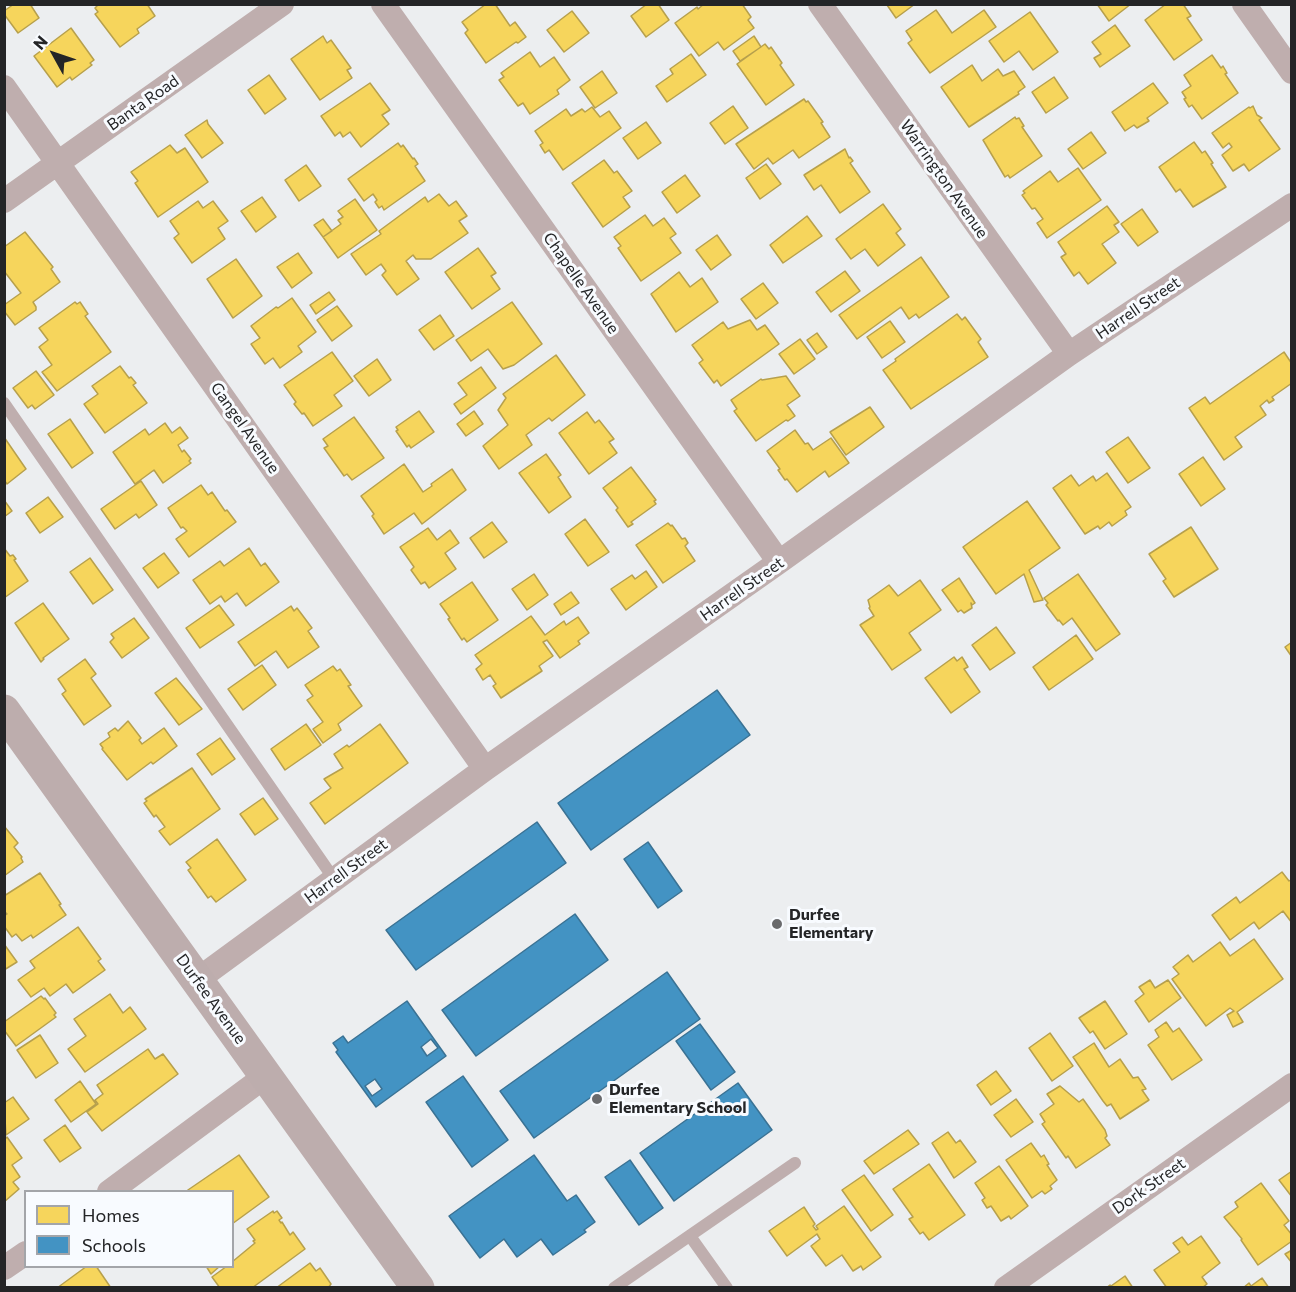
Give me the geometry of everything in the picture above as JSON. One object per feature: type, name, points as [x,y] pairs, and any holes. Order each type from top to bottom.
[{"type":"street","name":"Banta Road","points":[[4,201],[282,4]]},
{"type":"street","name":"Chapelle Avenue","points":[[382,4],[779,562]]},
{"type":"street","name":"Warrington Avenue","points":[[820,4],[1069,354]]},
{"type":"street","points":[[1244,4],[1292,72]]},
{"type":"street","name":"Gangel Avenue","points":[[4,87],[485,769]]},
{"type":"street","name":"Harrell Street","points":[[197,980],[485,769],[1069,354],[1292,205]]},
{"type":"street","name":"Durfee Avenue","points":[[4,711],[418,1287]]},
{"type":"street","points":[[110,1190],[267,1075]]},
{"type":"street","name":"Dork Street","points":[[1006,1287],[1292,1085]]},
{"type":"street","points":[[4,1268],[24,1254]]},
{"type":"lane","points":[[4,403],[334,879]]},
{"type":"lane","points":[[614,1287],[795,1163]]},
{"type":"lane","points":[[690,1236],[727,1287]]},
{"type":"building: Homes","points":[[14,4],[30,4],[39,18],[18,33],[4,14],[4,11]]},
{"type":"building: Homes","points":[[96,4],[147,4],[155,16],[137,29],[139,33],[120,47],[95,14],[98,12],[95,8]]},
{"type":"building: Homes","points":[[486,4],[495,4],[510,26],[515,22],[526,37],[486,63],[465,33],[468,30],[462,22]]},
{"type":"building: Homes","points":[[647,4],[658,4],[669,20],[646,37],[631,16]]},
{"type":"building: Homes","points":[[704,4],[742,4],[751,17],[748,20],[754,28],[724,50],[718,42],[699,56],[675,23]]},
{"type":"building: Homes","points":[[884,4],[915,4],[896,18]]},
{"type":"building: Homes","points":[[1097,4],[1131,4],[1109,21]]},
{"type":"building: Homes","points":[[1166,4],[1183,4],[1191,16],[1187,18],[1202,40],[1174,60],[1145,20]]},
{"type":"building: Homes","points":[[936,10],[952,33],[984,10],[996,27],[930,73],[908,43],[912,40],[906,31]]},
{"type":"building: Homes","points":[[572,11],[589,33],[564,52],[547,30]]},
{"type":"building: Homes","points":[[1030,12],[1058,52],[1033,70],[1019,51],[1004,62],[989,41]]},
{"type":"building: Homes","points":[[1115,25],[1130,46],[1100,67],[1094,58],[1101,54],[1092,42]]},
{"type":"building: Homes","points":[[71,28],[94,60],[90,63],[92,65],[72,80],[70,77],[57,87],[34,56]]},
{"type":"building: Homes","points":[[323,36],[327,43],[331,40],[351,68],[347,70],[352,78],[320,100],[291,59]]},
{"type":"building: Homes","points":[[754,36],[761,47],[740,61],[733,51]]},
{"type":"building: Homes","points":[[765,44],[769,49],[771,47],[794,85],[766,105],[737,64]]},
{"type":"building: Homes","points":[[530,52],[540,67],[554,57],[570,80],[557,90],[559,94],[530,114],[523,103],[518,106],[499,80],[504,77],[501,73]]},
{"type":"building: Homes","points":[[691,54],[706,75],[667,102],[656,86],[673,74],[670,69]]},
{"type":"building: Homes","points":[[1212,55],[1221,68],[1223,66],[1227,73],[1225,74],[1238,93],[1202,119],[1192,105],[1189,107],[1184,99],[1186,98],[1182,92],[1191,86],[1184,75]]},
{"type":"building: Homes","points":[[972,65],[982,81],[998,69],[1003,76],[1014,71],[1025,87],[1018,92],[1019,94],[969,127],[941,87]]},
{"type":"building: Homes","points":[[602,71],[617,93],[595,108],[580,87]]},
{"type":"building: Homes","points":[[269,75],[286,99],[265,114],[248,90]]},
{"type":"building: Homes","points":[[1054,77],[1068,98],[1046,113],[1032,92]]},
{"type":"building: Homes","points":[[370,83],[390,110],[382,115],[389,124],[361,147],[350,132],[343,137],[340,132],[335,136],[321,116]]},
{"type":"building: Homes","points":[[1153,83],[1168,103],[1147,118],[1149,121],[1137,128],[1134,125],[1125,131],[1112,112]]},
{"type":"building: Homes","points":[[804,99],[808,101],[823,122],[821,123],[830,137],[799,158],[793,150],[773,164],[768,158],[754,169],[736,144]]},
{"type":"building: Homes","points":[[733,106],[748,128],[725,144],[710,123]]},
{"type":"building: Homes","points":[[1253,106],[1257,115],[1262,118],[1259,120],[1280,149],[1249,171],[1244,164],[1233,171],[1222,155],[1232,147],[1229,143],[1223,148],[1212,133]]},
{"type":"building: Homes","points":[[592,107],[600,117],[609,111],[621,128],[563,170],[549,150],[545,153],[540,145],[543,143],[535,131],[566,109],[571,116],[582,109],[585,112]]},
{"type":"building: Homes","points":[[1015,117],[1019,118],[1024,126],[1022,127],[1042,156],[1010,178],[1008,175],[1005,177],[983,140]]},
{"type":"building: Homes","points":[[207,120],[223,143],[202,158],[185,135]]},
{"type":"building: Homes","points":[[646,122],[661,143],[638,159],[623,138]]},
{"type":"building: Homes","points":[[1091,132],[1106,153],[1083,169],[1068,149]]},
{"type":"building: Homes","points":[[1194,142],[1202,153],[1205,151],[1226,187],[1193,207],[1180,189],[1176,192],[1159,167]]},
{"type":"building: Homes","points":[[398,143],[401,147],[403,145],[414,158],[418,164],[415,166],[425,181],[384,210],[382,206],[379,208],[373,194],[364,201],[348,179]]},
{"type":"building: Homes","points":[[170,145],[177,153],[185,148],[208,182],[158,217],[135,183],[138,181],[131,172]]},
{"type":"building: Homes","points":[[845,149],[853,161],[850,163],[870,192],[840,213],[821,185],[814,190],[804,175]]},
{"type":"building: Homes","points":[[604,160],[614,173],[617,171],[632,191],[623,197],[630,207],[603,227],[572,183]]},
{"type":"building: Homes","points":[[766,164],[781,184],[760,199],[746,178]]},
{"type":"building: Homes","points":[[306,165],[321,186],[299,201],[285,180]]},
{"type":"building: Homes","points":[[1078,168],[1101,200],[1047,238],[1037,223],[1043,219],[1022,195],[1025,193],[1023,191],[1050,171],[1058,182]]},
{"type":"building: Homes","points":[[685,175],[700,196],[677,213],[662,192]]},
{"type":"building: Homes","points":[[439,194],[449,206],[456,201],[467,216],[459,221],[468,233],[431,259],[416,259],[413,255],[406,261],[419,279],[397,295],[382,275],[386,271],[381,264],[366,275],[351,254],[381,234],[379,231],[425,197],[428,202]]},
{"type":"building: Homes","points":[[262,197],[276,217],[256,232],[241,211]]},
{"type":"building: Homes","points":[[355,199],[377,230],[338,258],[323,237],[341,224],[338,220],[343,217],[338,211]]},
{"type":"building: Homes","points":[[198,201],[203,208],[213,201],[228,221],[218,228],[225,239],[192,263],[174,238],[179,234],[170,221]]},
{"type":"building: Homes","points":[[883,204],[901,229],[896,233],[905,245],[878,266],[865,249],[851,259],[836,239]]},
{"type":"building: Homes","points":[[1107,206],[1119,222],[1114,225],[1119,232],[1102,244],[1116,263],[1088,284],[1079,272],[1074,276],[1061,257],[1066,254],[1058,242]]},
{"type":"building: Homes","points":[[1142,209],[1158,232],[1138,246],[1121,224]]},
{"type":"building: Homes","points":[[645,215],[653,226],[664,218],[676,234],[670,238],[681,253],[641,281],[618,248],[621,246],[614,237]]},
{"type":"building: Homes","points":[[807,216],[822,236],[783,263],[770,245]]},
{"type":"building: Homes","points":[[323,219],[332,231],[323,237],[314,225]]},
{"type":"building: Homes","points":[[25,232],[53,267],[51,269],[60,282],[33,302],[36,310],[15,325],[4,311],[4,305],[21,293],[4,271],[4,247]]},
{"type":"building: Homes","points":[[717,235],[731,255],[711,270],[696,250]]},
{"type":"building: Homes","points":[[478,248],[496,273],[491,276],[500,289],[472,309],[445,272]]},
{"type":"building: Homes","points":[[298,253],[312,273],[292,288],[277,267]]},
{"type":"building: Homes","points":[[921,257],[949,297],[919,318],[916,314],[909,319],[901,307],[857,339],[839,315]]},
{"type":"building: Homes","points":[[236,259],[262,296],[233,318],[207,279]]},
{"type":"building: Homes","points":[[845,271],[860,291],[831,312],[816,292]]},
{"type":"building: Homes","points":[[679,272],[690,287],[702,278],[718,302],[676,332],[651,294]]},
{"type":"building: Homes","points":[[763,283],[778,303],[756,319],[741,299]]},
{"type":"building: Homes","points":[[329,292],[335,300],[316,314],[310,305]]},
{"type":"building: Homes","points":[[292,298],[316,332],[298,346],[302,352],[280,368],[273,358],[265,364],[251,344],[260,338],[251,326]]},
{"type":"building: Homes","points":[[75,302],[77,304],[80,302],[88,314],[85,316],[111,352],[57,391],[42,372],[52,365],[39,347],[48,340],[39,328]]},
{"type":"building: Homes","points":[[512,302],[542,344],[514,365],[503,369],[488,349],[471,361],[456,340]]},
{"type":"building: Homes","points":[[337,306],[352,326],[332,341],[317,320]]},
{"type":"building: Homes","points":[[957,314],[962,320],[965,317],[981,339],[978,342],[988,357],[911,409],[883,370]]},
{"type":"building: Homes","points":[[440,315],[454,336],[434,350],[419,330]]},
{"type":"building: Homes","points":[[750,320],[757,330],[765,325],[779,344],[721,386],[717,380],[714,383],[699,363],[703,360],[692,345],[723,322],[728,329]]},
{"type":"building: Homes","points":[[890,321],[905,342],[882,358],[867,337]]},
{"type":"building: Homes","points":[[817,333],[827,347],[817,354],[807,340]]},
{"type":"building: Homes","points":[[800,339],[815,359],[794,374],[779,354]]},
{"type":"building: Homes","points":[[332,352],[353,381],[334,395],[342,406],[313,426],[294,404],[296,402],[284,385]]},
{"type":"building: Homes","points":[[1284,352],[1292,364],[1292,383],[1272,397],[1274,400],[1269,403],[1267,400],[1260,406],[1266,415],[1235,437],[1242,447],[1224,460],[1189,408],[1205,397],[1210,404]]},
{"type":"building: Homes","points":[[556,355],[585,395],[552,421],[549,418],[526,435],[532,445],[499,469],[483,446],[508,425],[498,410],[506,398],[503,394]]},
{"type":"building: Homes","points":[[377,359],[391,380],[369,396],[354,376]]},
{"type":"building: Homes","points":[[120,366],[136,383],[133,385],[147,403],[105,433],[84,404],[98,394],[92,386]]},
{"type":"building: Homes","points":[[481,367],[496,388],[461,414],[454,404],[467,395],[458,383]]},
{"type":"building: Homes","points":[[36,371],[54,395],[35,409],[32,405],[28,408],[13,388]]},
{"type":"building: Homes","points":[[786,376],[800,396],[787,405],[795,416],[756,441],[734,411],[737,409],[731,400],[761,379]]},
{"type":"building: Homes","points":[[870,407],[884,427],[846,455],[830,432]]},
{"type":"building: Homes","points":[[419,411],[434,432],[411,448],[409,445],[407,447],[396,431],[398,430],[396,427]]},
{"type":"building: Homes","points":[[474,411],[483,424],[466,436],[457,424]]},
{"type":"building: Homes","points":[[587,412],[595,423],[599,420],[614,439],[609,442],[617,453],[589,474],[559,433]]},
{"type":"building: Homes","points":[[354,417],[384,458],[352,480],[347,474],[344,476],[324,448],[328,446],[323,439]]},
{"type":"building: Homes","points":[[70,419],[93,453],[72,468],[48,434]]},
{"type":"building: Homes","points":[[165,423],[172,433],[180,427],[188,438],[178,445],[182,452],[184,450],[191,459],[189,461],[191,463],[163,483],[154,470],[135,484],[113,452],[145,429],[149,435]]},
{"type":"building: Homes","points":[[795,430],[805,444],[808,443],[813,450],[831,438],[849,463],[829,477],[825,471],[797,492],[787,479],[785,480],[767,451]]},
{"type":"building: Homes","points":[[4,437],[26,469],[7,484],[4,480]]},
{"type":"building: Homes","points":[[1128,437],[1150,468],[1128,483],[1106,452]]},
{"type":"building: Homes","points":[[546,454],[561,475],[558,477],[571,497],[549,513],[519,473]]},
{"type":"building: Homes","points":[[1203,457],[1225,489],[1201,506],[1179,474]]},
{"type":"building: Homes","points":[[404,464],[423,492],[452,469],[466,490],[422,524],[414,513],[384,534],[372,516],[374,514],[361,496]]},
{"type":"building: Homes","points":[[631,467],[656,500],[654,501],[656,504],[631,522],[633,524],[628,527],[616,510],[618,508],[603,488]]},
{"type":"building: Homes","points":[[1107,473],[1131,507],[1125,511],[1127,515],[1112,526],[1109,522],[1100,529],[1098,526],[1085,534],[1053,488],[1071,475],[1079,486],[1093,476],[1096,481]]},
{"type":"building: Homes","points":[[141,481],[157,505],[139,518],[136,514],[115,529],[101,509]]},
{"type":"building: Homes","points":[[201,485],[208,495],[212,492],[236,522],[189,557],[176,539],[187,531],[181,528],[168,508]]},
{"type":"building: Homes","points":[[48,497],[63,517],[40,533],[26,513]]},
{"type":"building: Homes","points":[[4,500],[12,511],[4,517]]},
{"type":"building: Homes","points":[[1027,501],[1060,548],[1029,570],[1043,600],[1034,602],[1024,574],[996,594],[963,547]]},
{"type":"building: Homes","points":[[585,519],[609,552],[588,566],[565,534]]},
{"type":"building: Homes","points":[[492,522],[507,542],[484,558],[470,538]]},
{"type":"building: Homes","points":[[668,523],[682,539],[685,538],[688,543],[685,546],[695,561],[663,583],[636,545]]},
{"type":"building: Homes","points":[[1191,527],[1218,569],[1174,597],[1163,581],[1166,579],[1149,554]]},
{"type":"building: Homes","points":[[428,528],[437,540],[450,530],[459,543],[445,553],[456,569],[429,588],[425,582],[421,584],[411,570],[414,567],[400,547]]},
{"type":"building: Homes","points":[[4,548],[10,556],[13,555],[16,559],[14,560],[28,581],[4,598]]},
{"type":"building: Homes","points":[[249,548],[261,566],[265,563],[279,582],[246,606],[237,593],[225,602],[221,596],[210,604],[193,580],[220,561],[224,566]]},
{"type":"building: Homes","points":[[164,553],[179,573],[158,588],[143,568]]},
{"type":"building: Homes","points":[[90,558],[113,590],[93,604],[70,572]]},
{"type":"building: Homes","points":[[646,571],[657,587],[626,610],[611,589],[632,575],[635,579]]},
{"type":"building: Homes","points":[[534,574],[548,595],[527,610],[512,589]]},
{"type":"building: Homes","points":[[1078,574],[1120,634],[1096,651],[1072,618],[1063,625],[1058,621],[1046,605],[1048,603],[1044,598]]},
{"type":"building: Homes","points":[[959,578],[975,603],[972,605],[971,603],[972,608],[964,613],[961,610],[958,612],[942,590]]},
{"type":"building: Homes","points":[[920,580],[941,610],[909,633],[921,650],[892,670],[860,625],[874,616],[869,608],[868,600],[889,585],[898,596]]},
{"type":"building: Homes","points":[[472,582],[498,620],[467,642],[464,638],[462,640],[440,604]]},
{"type":"building: Homes","points":[[571,592],[579,603],[561,615],[554,604]]},
{"type":"building: Homes","points":[[43,603],[69,639],[43,658],[41,662],[15,623]]},
{"type":"building: Homes","points":[[219,605],[234,625],[200,648],[186,628]]},
{"type":"building: Homes","points":[[291,606],[294,611],[297,608],[312,628],[308,631],[319,647],[288,668],[276,651],[255,666],[238,642]]},
{"type":"building: Homes","points":[[531,616],[545,635],[564,621],[566,625],[578,617],[589,633],[578,641],[580,644],[560,658],[547,640],[543,642],[553,656],[539,666],[542,671],[501,698],[493,686],[496,684],[490,675],[483,680],[476,669],[482,664],[475,655]]},
{"type":"building: Homes","points":[[134,618],[149,638],[122,658],[110,642],[114,638],[111,634]]},
{"type":"building: Homes","points":[[996,627],[1015,653],[990,670],[972,645]]},
{"type":"building: Homes","points":[[1076,635],[1093,659],[1049,690],[1033,667]]},
{"type":"building: Homes","points":[[1292,642],[1292,657],[1285,647]]},
{"type":"building: Homes","points":[[954,657],[957,661],[962,657],[968,667],[964,669],[980,692],[951,713],[925,678]]},
{"type":"building: Homes","points":[[85,659],[96,674],[91,678],[111,706],[84,725],[62,694],[66,691],[58,679]]},
{"type":"building: Homes","points":[[262,665],[276,685],[243,710],[228,689]]},
{"type":"building: Homes","points":[[333,666],[337,671],[340,669],[351,685],[348,686],[362,706],[338,724],[341,730],[323,743],[313,729],[323,722],[307,700],[313,696],[305,685]]},
{"type":"building: Homes","points":[[176,678],[202,709],[179,725],[155,693]]},
{"type":"building: Homes","points":[[128,721],[141,738],[139,740],[142,744],[164,728],[177,746],[127,780],[100,744],[110,737],[108,733],[115,728],[118,731]]},
{"type":"building: Homes","points":[[306,724],[321,745],[285,770],[271,749]]},
{"type":"building: Homes","points":[[380,724],[408,763],[325,824],[310,803],[331,788],[324,779],[343,768],[334,754],[347,745],[349,747]]},
{"type":"building: Homes","points":[[220,738],[235,759],[212,775],[197,754]]},
{"type":"building: Homes","points":[[192,768],[220,809],[170,845],[159,831],[165,827],[144,803],[147,801],[145,799]]},
{"type":"building: Homes","points":[[263,798],[278,819],[255,835],[240,814]]},
{"type":"building: Homes","points":[[4,826],[18,843],[14,847],[23,862],[4,876]]},
{"type":"building: Homes","points":[[217,839],[246,880],[216,902],[211,896],[208,898],[188,870],[191,868],[186,862]]},
{"type":"building: Homes","points":[[1282,872],[1289,881],[1292,879],[1292,923],[1283,911],[1259,929],[1254,922],[1230,940],[1212,915],[1236,897],[1240,903]]},
{"type":"building: Homes","points":[[40,873],[66,915],[33,938],[31,935],[22,941],[16,934],[12,937],[4,926],[4,916],[7,914],[4,911],[4,896]]},
{"type":"building: Homes","points":[[78,927],[101,959],[98,961],[105,970],[73,993],[66,984],[50,996],[44,988],[31,997],[18,980],[35,968],[30,961]]},
{"type":"building: Homes","points":[[1254,939],[1283,979],[1237,1012],[1243,1022],[1233,1027],[1227,1015],[1234,1011],[1230,1008],[1206,1026],[1172,979],[1179,974],[1173,967],[1188,955],[1193,962],[1220,942],[1230,956]]},
{"type":"building: Homes","points":[[4,944],[17,962],[4,970]]},
{"type":"building: Homes","points":[[1150,980],[1155,988],[1168,980],[1181,998],[1149,1022],[1135,1001],[1144,994],[1139,987]]},
{"type":"building: Homes","points":[[110,994],[123,1013],[130,1007],[146,1029],[85,1072],[68,1049],[86,1036],[74,1019]]},
{"type":"building: Homes","points":[[41,996],[56,1013],[54,1015],[56,1017],[16,1046],[4,1030],[4,1022]]},
{"type":"building: Homes","points":[[1105,1001],[1127,1034],[1105,1049],[1093,1031],[1090,1033],[1079,1018]]},
{"type":"building: Homes","points":[[1166,1022],[1173,1032],[1179,1028],[1202,1060],[1172,1080],[1148,1045],[1159,1037],[1155,1030]]},
{"type":"building: Homes","points":[[1050,1033],[1073,1066],[1052,1081],[1029,1048]]},
{"type":"building: Homes","points":[[40,1035],[58,1063],[36,1078],[17,1050]]},
{"type":"building: Homes","points":[[1094,1043],[1109,1067],[1120,1059],[1133,1078],[1138,1077],[1146,1089],[1142,1090],[1149,1100],[1120,1119],[1111,1104],[1107,1106],[1103,1101],[1073,1057]]},
{"type":"building: Homes","points":[[148,1049],[155,1059],[163,1054],[178,1074],[102,1131],[87,1112],[98,1104],[95,1100],[103,1094],[97,1085]]},
{"type":"building: Homes","points":[[996,1071],[1011,1091],[991,1105],[977,1085]]},
{"type":"building: Homes","points":[[80,1081],[96,1104],[71,1122],[55,1100]]},
{"type":"building: Homes","points":[[1060,1086],[1079,1102],[1083,1099],[1105,1130],[1107,1136],[1105,1138],[1110,1145],[1076,1168],[1042,1124],[1045,1122],[1040,1114],[1054,1104],[1047,1094]]},
{"type":"building: Homes","points":[[13,1097],[29,1119],[6,1135],[4,1103]]},
{"type":"building: Homes","points":[[1016,1099],[1033,1122],[1011,1137],[994,1115]]},
{"type":"building: Homes","points":[[65,1125],[81,1148],[60,1162],[44,1140]]},
{"type":"building: Homes","points":[[908,1130],[919,1144],[874,1174],[864,1161]]},
{"type":"building: Homes","points":[[948,1132],[956,1143],[960,1140],[976,1162],[954,1178],[932,1143]]},
{"type":"building: Homes","points":[[7,1137],[22,1158],[12,1165],[20,1177],[13,1182],[19,1189],[4,1202],[4,1140]]},
{"type":"building: Homes","points":[[1031,1143],[1041,1157],[1044,1155],[1049,1164],[1047,1165],[1057,1180],[1050,1186],[1052,1189],[1045,1194],[1042,1191],[1032,1198],[1006,1160]]},
{"type":"building: Homes","points":[[239,1155],[269,1197],[234,1223],[234,1190],[188,1190]]},
{"type":"building: Homes","points":[[929,1164],[965,1215],[929,1240],[923,1232],[920,1234],[909,1219],[913,1217],[893,1189]]},
{"type":"building: Homes","points":[[999,1166],[1028,1206],[1011,1219],[1009,1216],[1001,1221],[991,1206],[987,1208],[982,1200],[985,1198],[975,1183]]},
{"type":"building: Homes","points":[[1292,1171],[1292,1197],[1279,1180]]},
{"type":"building: Homes","points":[[864,1175],[893,1215],[871,1231],[842,1190]]},
{"type":"building: Homes","points":[[1261,1183],[1289,1221],[1284,1225],[1292,1235],[1292,1241],[1258,1265],[1242,1239],[1224,1217],[1238,1207],[1235,1202]]},
{"type":"building: Homes","points":[[844,1206],[881,1257],[863,1270],[861,1266],[853,1271],[842,1255],[826,1266],[811,1246],[820,1239],[817,1234],[787,1256],[769,1231],[804,1207],[815,1224],[813,1226],[816,1230],[818,1229],[816,1226]]},
{"type":"building: Homes","points":[[273,1211],[274,1213],[277,1211],[282,1218],[279,1220],[281,1223],[290,1235],[293,1232],[305,1249],[252,1288],[220,1288],[212,1277],[224,1268],[234,1268],[234,1260],[255,1243],[247,1229]]},
{"type":"building: Homes","points":[[1201,1236],[1220,1263],[1202,1277],[1207,1284],[1202,1288],[1167,1288],[1154,1270],[1180,1252],[1173,1243],[1182,1237],[1188,1245]]},
{"type":"building: Homes","points":[[1292,1250],[1292,1263],[1285,1254]]},
{"type":"building: Homes","points":[[310,1263],[316,1271],[320,1268],[331,1284],[328,1288],[276,1288]]},
{"type":"building: Homes","points":[[84,1268],[97,1268],[111,1288],[57,1288]]},
{"type":"building: Homes","points":[[207,1268],[218,1268],[211,1274]]},
{"type":"building: Homes","points":[[1125,1276],[1133,1288],[1106,1288],[1111,1286]]},
{"type":"building: Homes","points":[[1262,1278],[1269,1288],[1243,1288],[1249,1283],[1251,1286]]},
{"type":"building: Schools","points":[[717,690],[750,735],[591,850],[558,803]]},
{"type":"building: Schools","points":[[537,822],[566,863],[416,970],[386,930]]},
{"type":"building: Schools","points":[[648,842],[682,891],[658,908],[624,859]]},
{"type":"building: Schools","points":[[575,914],[608,960],[476,1056],[442,1010]]},
{"type":"building: Schools","points":[[667,972],[700,1019],[534,1138],[500,1091]]},
{"type":"building: Schools","points":[[407,1001],[446,1056],[376,1107],[336,1052],[338,1050],[333,1043],[343,1036],[348,1043]],"holes":[[[431,1039],[438,1048],[427,1056],[421,1047]],[[375,1079],[382,1089],[372,1096],[365,1086]]]},
{"type":"building: Schools","points":[[700,1024],[735,1072],[711,1090],[676,1041]]},
{"type":"building: Schools","points":[[463,1076],[508,1140],[472,1167],[426,1102]]},
{"type":"building: Schools","points":[[738,1083],[772,1130],[674,1201],[640,1153]]},
{"type":"building: Schools","points":[[534,1155],[567,1201],[576,1195],[595,1222],[584,1230],[586,1232],[553,1255],[541,1239],[517,1257],[504,1239],[480,1258],[449,1216]]},
{"type":"building: Schools","points":[[630,1160],[663,1208],[639,1225],[605,1177]]},
{"type":"place","name":"Durfee Elementary","points":[[777,924]]},
{"type":"place","name":"Durfee Elementary School","points":[[597,1099]]}]
